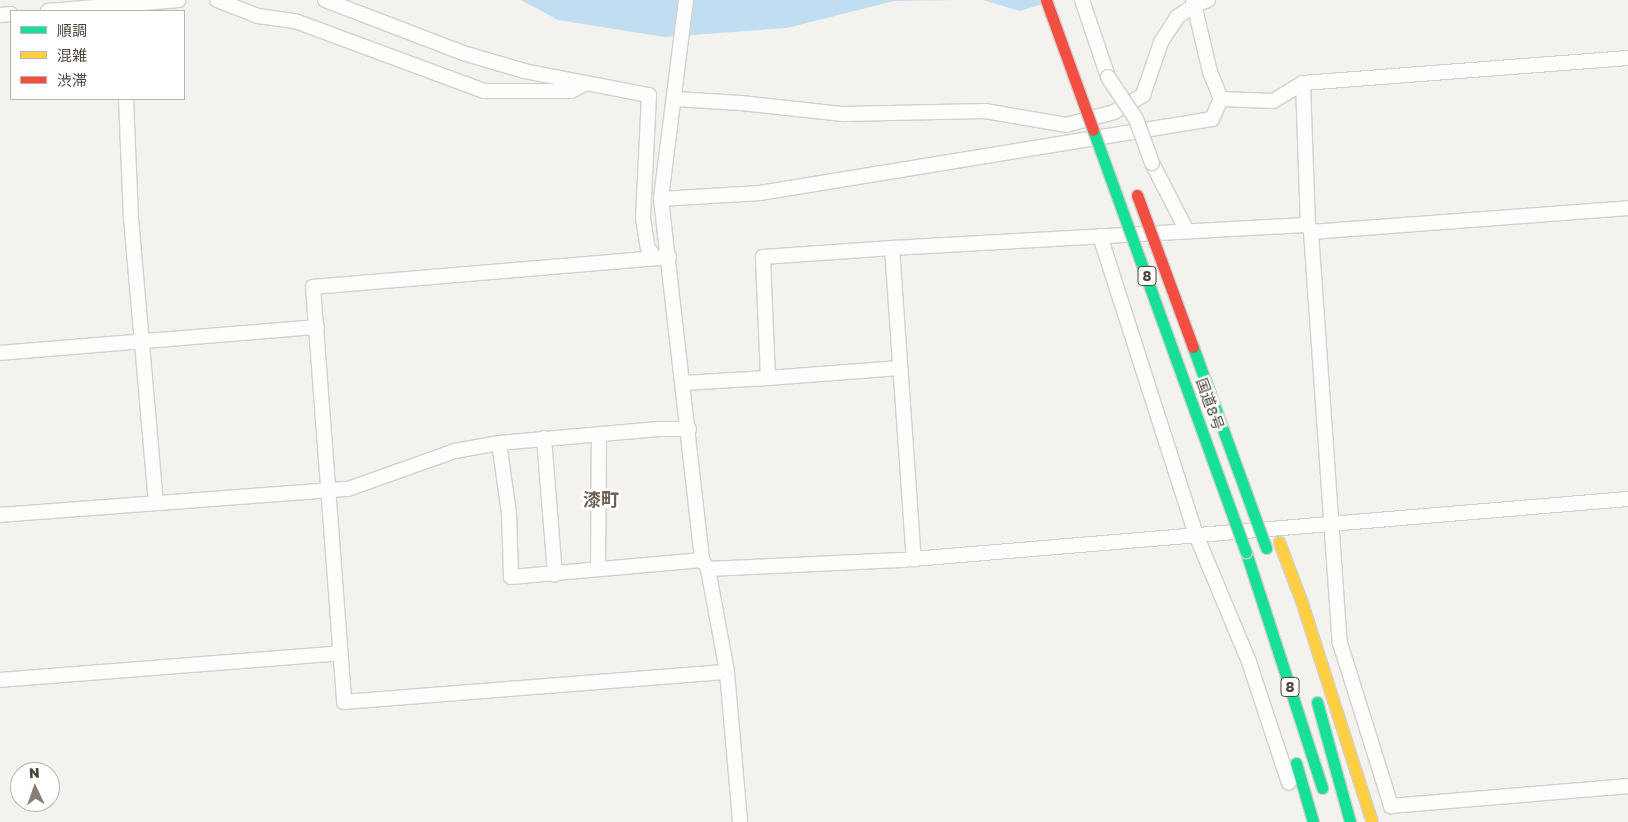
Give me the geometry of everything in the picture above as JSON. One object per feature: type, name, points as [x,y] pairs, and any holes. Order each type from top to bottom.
[{"type":"highway","name":"国道8号","points":[[1046,0],[1246,552],[1325,797]]},
{"type":"highway","points":[[1102,104],[1120,150]]},
{"type":"highway","name":"国道8号","points":[[1134,187],[1190,334],[1268,552]]},
{"type":"highway","points":[[1190,334],[1246,459]]},
{"type":"highway","points":[[1172,344],[1175,385],[1192,440]]},
{"type":"highway","points":[[1268,515],[1302,603],[1372,822]]},
{"type":"highway","points":[[1218,521],[1227,548]]},
{"type":"highway","name":"8","points":[[1314,694],[1350,822]]},
{"type":"highway","points":[[1292,750],[1314,822]]},
{"type":"street","points":[[63,10],[179,0]]},
{"type":"street","points":[[217,0],[258,16],[295,21],[484,91],[571,91],[584,84]]},
{"type":"street","points":[[325,0],[463,53],[524,71],[649,95],[643,218],[648,248],[662,257]]},
{"type":"street","points":[[686,0],[661,199],[662,257],[683,383],[705,564],[727,672],[740,822]]},
{"type":"street","points":[[1082,0],[1108,77],[1136,119],[1152,162],[1187,231]]},
{"type":"street","points":[[675,94],[843,114],[985,111],[1066,125],[1114,112],[1143,95],[1160,42],[1177,17],[1194,3],[1208,0]]},
{"type":"street","points":[[1194,3],[1210,72],[1222,99]]},
{"type":"street","points":[[1222,99],[1273,101],[1303,83],[1628,58]]},
{"type":"street","points":[[1303,83],[1309,229],[1340,643],[1391,806],[1628,786]]},
{"type":"street","points":[[661,199],[760,193],[1212,119],[1222,99]]},
{"type":"street","points":[[126,100],[131,218],[144,342],[156,503]]},
{"type":"street","points":[[768,378],[763,257],[1187,231],[1309,229],[1628,208]]},
{"type":"street","points":[[1100,236],[1196,535],[1249,662],[1302,822]]},
{"type":"street","points":[[892,248],[914,559]]},
{"type":"street","points":[[662,257],[313,287],[344,702],[727,672]]},
{"type":"street","points":[[0,353],[317,327]]},
{"type":"street","points":[[683,383],[900,368]]},
{"type":"street","points":[[0,515],[348,489],[456,451],[499,442],[658,429],[689,429]]},
{"type":"street","points":[[598,568],[599,435]]},
{"type":"street","points":[[544,438],[555,575]]},
{"type":"street","points":[[499,442],[509,513],[511,577],[555,575],[598,568],[914,559],[1628,499]]},
{"type":"street","points":[[0,680],[340,653]]},
{"type":"water","points":[[521,0],[958,0],[894,1],[787,28],[665,37],[558,20]]},
{"type":"water","points":[[983,0],[1055,0],[1020,11]]},
{"type":"traffic: fast","points":[[1093,130],[1246,552]]},
{"type":"traffic: fast","points":[[1193,347],[1266,548]]},
{"type":"traffic: fast","points":[[1246,552],[1322,788]]},
{"type":"traffic: fast","points":[[1317,702],[1350,822]]},
{"type":"traffic: fast","points":[[1296,763],[1313,822]]},
{"type":"traffic: slow","points":[[1279,542],[1302,603],[1372,822]]},
{"type":"traffic: jam","points":[[1046,0],[1093,130]]},
{"type":"traffic: jam","points":[[1137,195],[1193,347]]},
{"type":"district","name":"漆町","points":[[601,499]]}]
